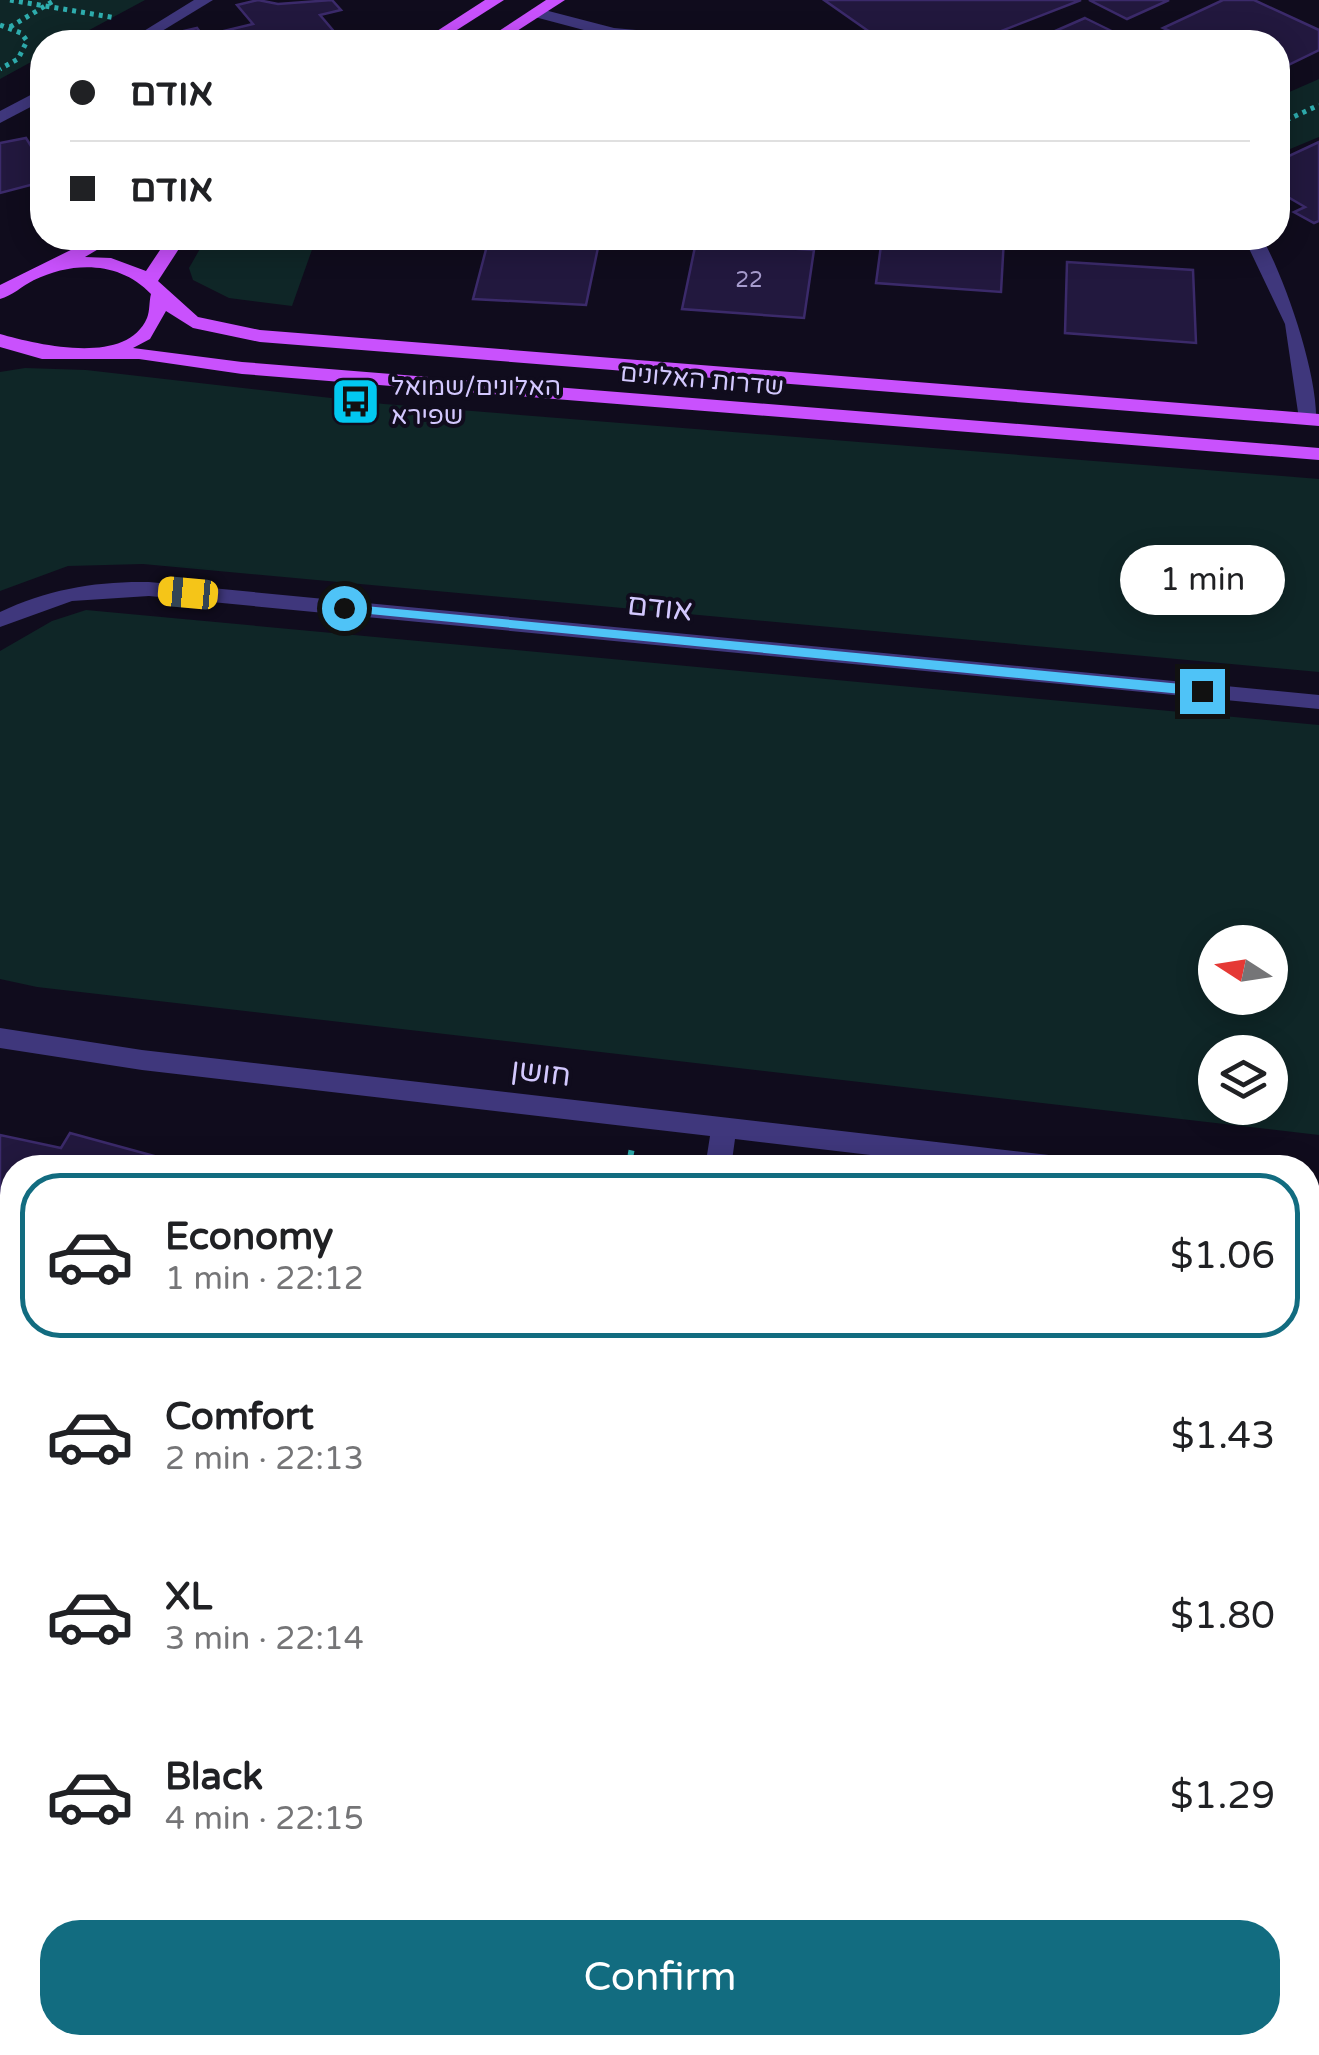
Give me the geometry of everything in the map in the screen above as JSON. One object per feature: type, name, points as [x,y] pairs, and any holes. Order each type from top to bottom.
[{"type":"main road","points":[[447,30],[496,0]]},
{"type":"main road","points":[[509,30],[557,0]]},
{"type":"main road","points":[[4,290],[84,250]]},
{"type":"main road","points":[[82,356],[112,348],[145,330],[158,312],[154,288],[171,250]]},
{"type":"main road","name":"שדרות האלונים","points":[[46,269],[101,264],[126,269],[193,322],[260,336],[1314,419]]},
{"type":"main road","points":[[0,340],[39,356]]},
{"type":"main road","name":"שדרות האלונים","points":[[39,356],[140,353],[242,368],[1319,454]]},
{"type":"main road","points":[[0,364],[39,356]]},
{"type":"street","points":[[154,30],[205,0]]},
{"type":"street","points":[[537,13],[602,30]]},
{"type":"street","points":[[0,118],[30,101]]},
{"type":"street","points":[[1260,250],[1290,304],[1304,348],[1314,419]]},
{"type":"street","name":"אודם","points":[[0,620],[63,594],[92,588],[148,589],[1319,702]]},
{"type":"street","name":"חושן","points":[[0,1038],[142,1060],[964,1155]]},
{"type":"street","points":[[720,1155],[724,1127]]},
{"type":"path","points":[[10,0],[161,26]]},
{"type":"path","points":[[10,27],[55,0]]},
{"type":"path","points":[[0,25],[21,33],[26,50],[0,68]]},
{"type":"path","points":[[1290,118],[1319,105]]},
{"type":"green space","points":[[0,0],[145,0],[89,30],[30,30],[30,63],[0,79]]},
{"type":"green space","points":[[1319,79],[1319,137],[1290,149],[1290,92]]},
{"type":"green space","points":[[199,250],[312,250],[292,306],[229,298],[193,280],[189,268]]},
{"type":"green space","points":[[25,368],[86,370],[384,404],[1319,479],[1319,672],[143,564],[68,566],[0,591],[0,372]]},
{"type":"green space","points":[[86,610],[1319,725],[1319,1135],[1232,1125],[1288,1125],[1288,1035],[1198,1035],[1198,1121],[37,987],[0,979],[0,651],[52,621]]},
{"type":"building","points":[[258,0],[278,4],[332,0],[341,10],[320,15],[333,30],[228,30],[253,24],[237,5]]},
{"type":"building","points":[[824,0],[1081,0],[1004,30],[867,30]]},
{"type":"building","points":[[1089,0],[1169,0],[1127,19]]},
{"type":"building","points":[[1223,0],[1254,0],[1319,30],[1319,50],[1290,64],[1290,30],[1163,28]]},
{"type":"building","points":[[1085,18],[1110,30],[1058,30]]},
{"type":"building","points":[[26,138],[30,144],[30,185],[0,193],[0,143]]},
{"type":"building","points":[[1319,142],[1319,221],[1314,223],[1294,212],[1305,207],[1290,198],[1290,155]]},
{"type":"building","points":[[486,250],[597,250],[586,305],[473,299]]},
{"type":"building","points":[[694,250],[814,250],[804,318],[682,309]]},
{"type":"building","points":[[880,250],[1003,250],[1001,292],[876,283]]},
{"type":"building","points":[[1067,262],[1193,270],[1196,343],[1065,333]]},
{"type":"building","points":[[70,1133],[150,1155],[0,1155],[0,1135],[61,1148]]},
{"type":"place","name":"האלונים/שמואל שפירא","points":[[356,401]]},
{"type":"route","points":[[344,608],[1202,691]]}]
